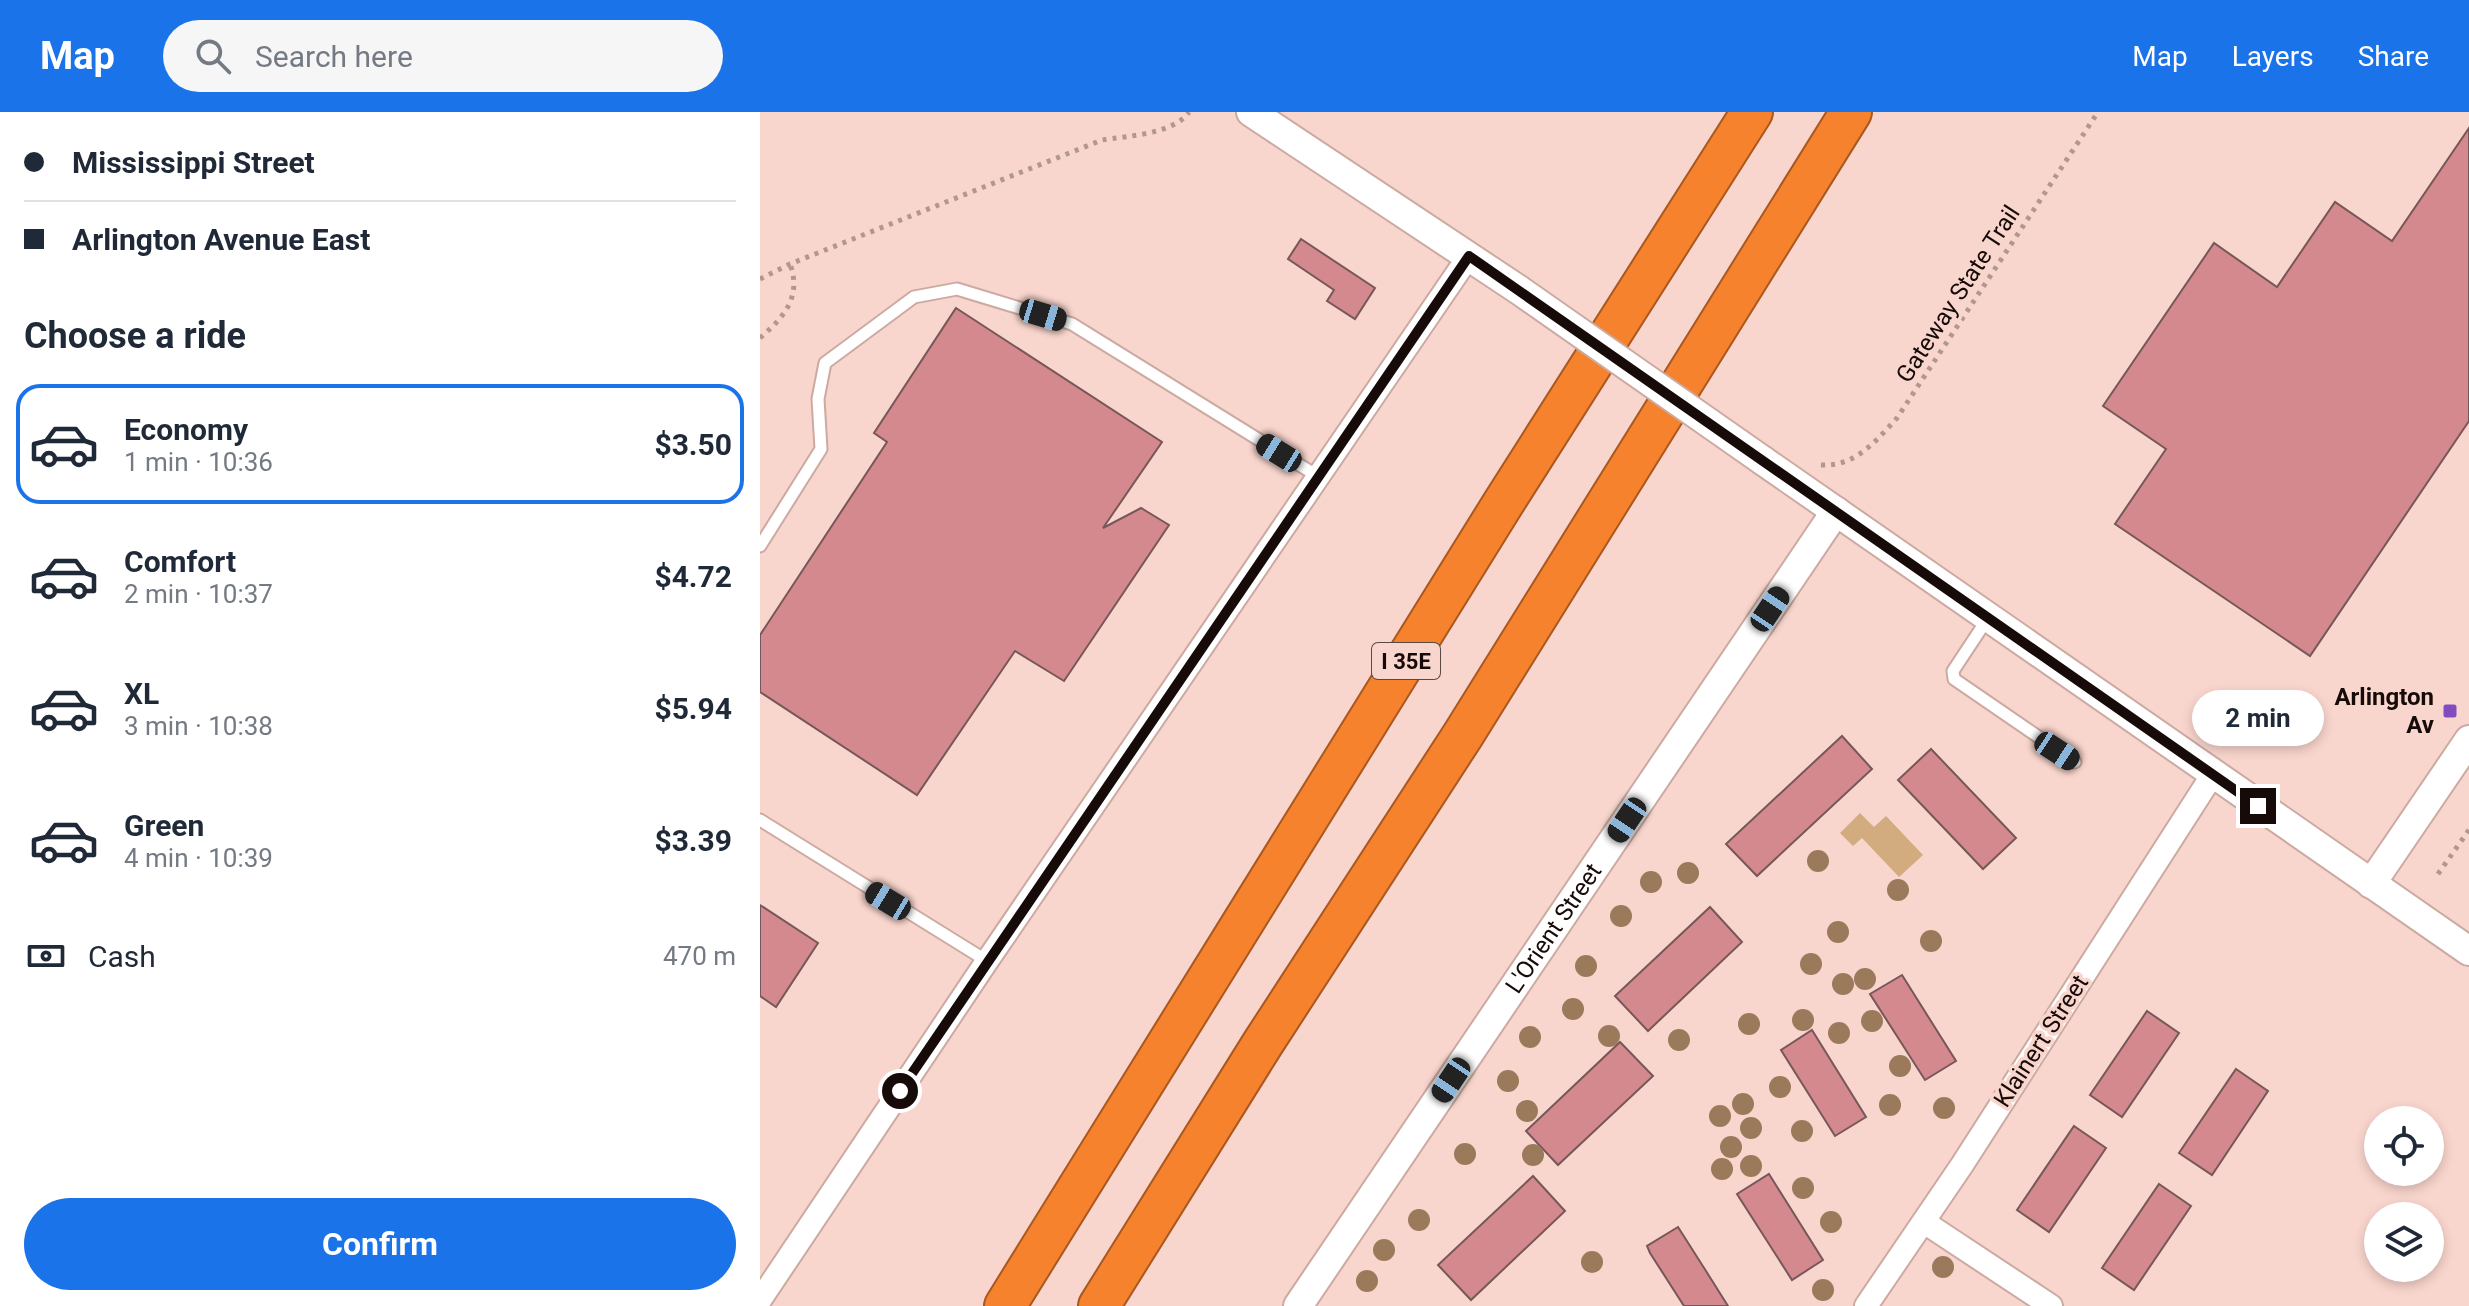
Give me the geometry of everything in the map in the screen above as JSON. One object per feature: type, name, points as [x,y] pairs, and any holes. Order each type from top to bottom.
[{"type":"highway","name":"I 35E","points":[[1005,1306],[1504,502],[1752,112]]},
{"type":"highway","points":[[1099,1306],[1463,735],[1851,112]]},
{"type":"highway","points":[[1129,1306],[1206,1134]]},
{"type":"street","points":[[1264,116],[2469,951]]},
{"type":"street","points":[[760,1300],[987,961],[1469,256]]},
{"type":"street","name":"L'Orient Street","points":[[1298,1306],[1836,511]]},
{"type":"street","points":[[2371,884],[2469,740]]},
{"type":"street","name":"Klainert Street","points":[[1866,1306],[1924,1222],[2213,774]]},
{"type":"street","points":[[1924,1222],[2051,1306]]},
{"type":"lane","points":[[760,546],[821,449],[818,399],[825,363],[914,297],[957,289],[1072,324],[1319,477]]},
{"type":"lane","points":[[1988,617],[1953,671],[1954,679],[2075,762]]},
{"type":"lane","points":[[760,820],[987,961]]},
{"type":"path","points":[[760,279],[790,264],[1102,140],[1155,131],[1183,119],[1189,112]]},
{"type":"path","name":"Gateway State Trail","points":[[1823,466],[1838,464],[1868,450],[1897,418],[2098,112]]},
{"type":"path","points":[[760,338],[784,317],[796,280],[790,264]]},
{"type":"path","points":[[2438,874],[2469,830]]},
{"type":"shaded area","points":[[1860,813],[1874,827],[1886,816],[1923,855],[1899,877],[1862,838],[1853,846],[1840,833]]},
{"type":"building","points":[[2469,128],[2469,421],[2310,656],[2115,524],[2166,449],[2103,406],[2214,243],[2277,287],[2335,202],[2392,241]]},
{"type":"building","points":[[1301,239],[1375,288],[1355,319],[1327,301],[1334,290],[1288,259]]},
{"type":"building","points":[[956,308],[1162,442],[1103,528],[1141,508],[1169,525],[1064,681],[1015,651],[917,795],[760,692],[760,635],[887,442],[874,433]]},
{"type":"building","points":[[1842,736],[1872,769],[1757,876],[1726,844]]},
{"type":"building","points":[[1931,749],[2016,838],[1983,869],[1898,780]]},
{"type":"building","points":[[760,905],[818,943],[776,1007],[760,996]]},
{"type":"building","points":[[1710,907],[1742,942],[1648,1031],[1615,996]]},
{"type":"building","points":[[1902,975],[1956,1061],[1925,1080],[1870,994]]},
{"type":"building","points":[[2147,1011],[2179,1033],[2122,1117],[2090,1095]]},
{"type":"building","points":[[1812,1030],[1866,1117],[1835,1136],[1781,1050]]},
{"type":"building","points":[[1620,1042],[1653,1076],[1558,1165],[1526,1131]]},
{"type":"building","points":[[2236,1069],[2268,1091],[2212,1175],[2179,1153]]},
{"type":"building","points":[[2074,1126],[2106,1148],[2049,1232],[2017,1210]]},
{"type":"building","points":[[1769,1174],[1823,1260],[1792,1280],[1737,1194]]},
{"type":"building","points":[[1533,1176],[1565,1211],[1471,1300],[1438,1265]]},
{"type":"building","points":[[2159,1184],[2191,1206],[2134,1290],[2102,1268]]},
{"type":"building","points":[[1678,1227],[1728,1306],[1684,1306],[1650,1253],[1647,1246]]},
{"type":"place","name":"Arlington Av","points":[[2450,711]]},
{"type":"route","points":[[900,1091],[1469,256],[2258,806]]}]
